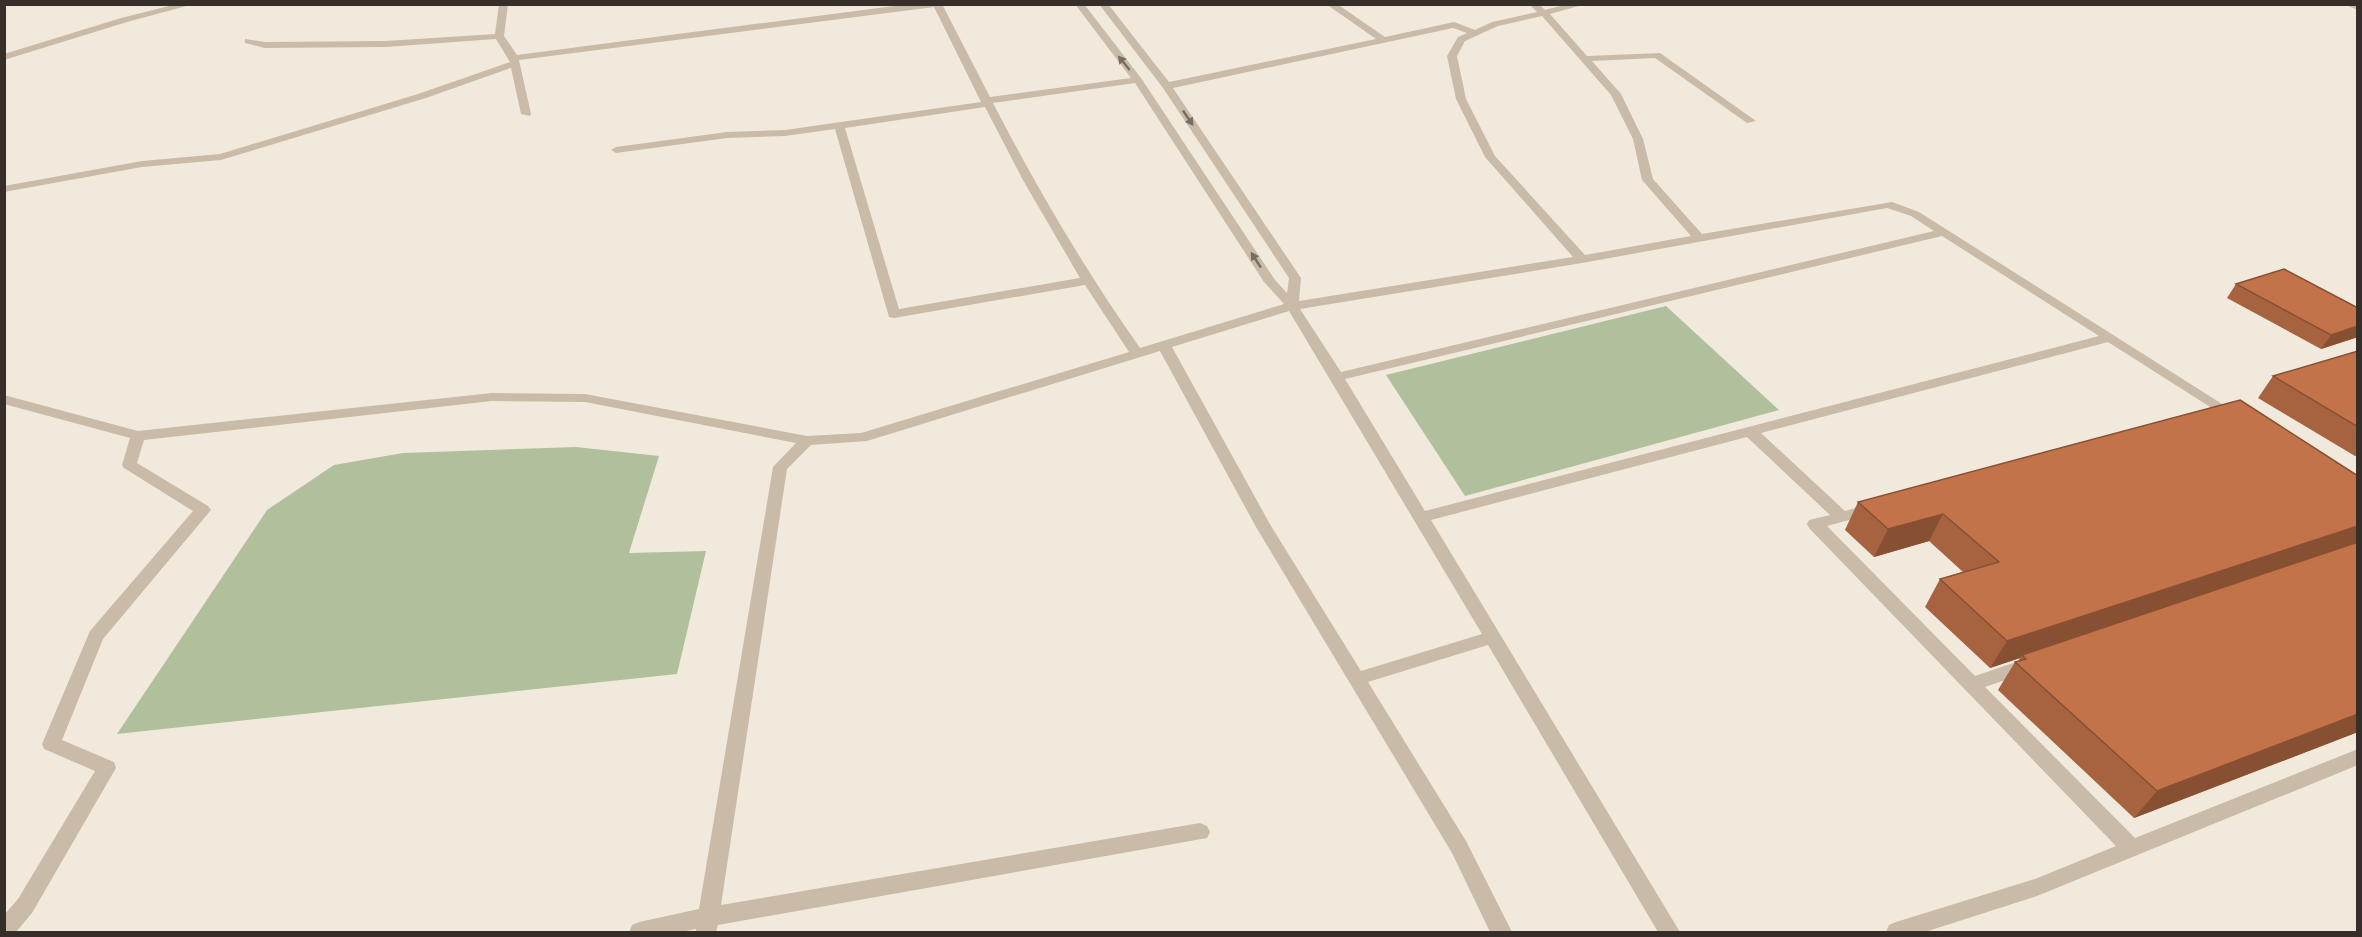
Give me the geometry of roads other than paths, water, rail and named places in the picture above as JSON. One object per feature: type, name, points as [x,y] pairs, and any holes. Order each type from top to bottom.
[{"type":"street","points":[[4,57],[124,20],[190,4]]},
{"type":"street","points":[[504,4],[500,36],[514,61],[526,114]]},
{"type":"street","points":[[4,189],[142,164],[221,157],[422,96],[514,61],[936,4],[986,103],[1097,299],[1136,352]]},
{"type":"street","points":[[1079,4],[1138,80],[1270,282],[1292,306],[1337,377],[1669,933]]},
{"type":"street","points":[[1102,4],[1167,86],[1295,278],[1292,306]]},
{"type":"street","points":[[1330,4],[1384,40]]},
{"type":"street","points":[[1533,4],[1544,13],[1616,94],[1638,138],[1648,180],[1698,238]]},
{"type":"street","points":[[1582,4],[1495,24],[1461,39],[1452,56],[1461,99],[1490,157],[1582,259]]},
{"type":"street","points":[[2351,4],[2358,7]]},
{"type":"street","points":[[1167,86],[1454,26],[1475,33]]},
{"type":"street","points":[[248,41],[265,45],[386,44],[500,36]]},
{"type":"street","points":[[1585,59],[1657,55],[1751,121]]},
{"type":"street","points":[[616,150],[727,135],[785,133],[839,126],[1138,80]]},
{"type":"street","points":[[839,126],[894,314],[1087,281]]},
{"type":"street","points":[[4,399],[138,436],[492,397],[585,398],[807,441],[862,438],[1136,352],[1292,306],[1582,259],[1888,204],[1915,214],[2244,422]]},
{"type":"street","points":[[1337,377],[1944,232]]},
{"type":"street","points":[[1421,517],[2108,338]]},
{"type":"street","points":[[1163,344],[1264,527],[1459,847],[1501,933]]},
{"type":"street","points":[[2203,417],[2225,411]]},
{"type":"street","points":[[1750,431],[1842,517]]},
{"type":"street","points":[[4,931],[25,906],[107,768],[51,744],[96,636],[203,510],[129,465],[138,436]]},
{"type":"street","points":[[707,925],[780,467],[807,441]]},
{"type":"street","points":[[1887,505],[1815,524],[2131,848]]},
{"type":"street","points":[[1357,680],[1492,638]]},
{"type":"street","points":[[1972,684],[2040,661]]},
{"type":"street","points":[[1896,933],[2037,887],[2358,757]]},
{"type":"street","points":[[639,933],[707,925],[1200,832]]}]
